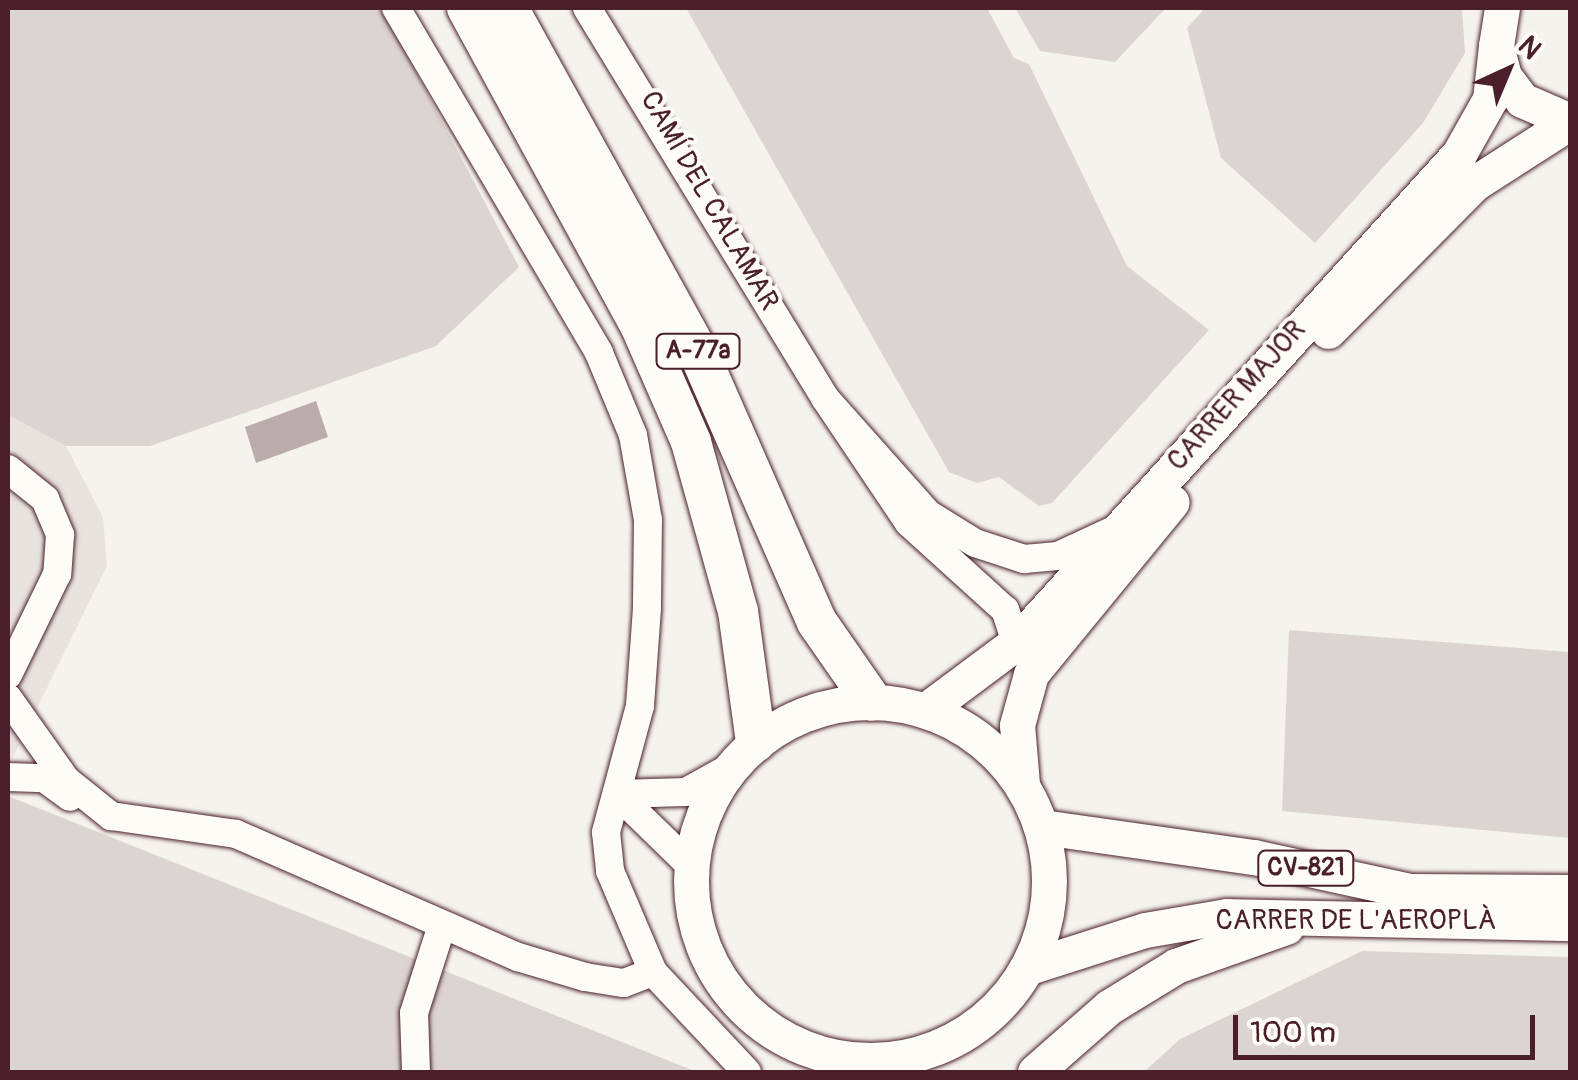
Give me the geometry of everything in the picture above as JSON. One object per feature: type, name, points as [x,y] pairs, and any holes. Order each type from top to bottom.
[{"type":"highway","name":"A-77a","points":[[467,8],[640,324],[691,442],[738,611],[744,754]]},
{"type":"highway","name":"A-77a","points":[[508,8],[701,358],[817,622],[872,701]]},
{"type":"main road","points":[[1498,19],[1522,100],[1570,121]]},
{"type":"main road","name":"CARRER MAJOR","points":[[926,710],[1016,643],[1459,154],[1490,99],[1498,19]]},
{"type":"main road","name":"CARRER MAJOR","points":[[1022,784],[1018,725],[1031,674],[1072,620],[1260,399],[1474,184],[1570,121]]},
{"type":"main road","points":[[872,701],[926,710],[996,752],[1022,784],[1042,827],[1050,874],[1029,967],[973,1030],[933,1061],[808,1060],[741,1006],[718,975],[692,904],[691,866],[711,797],[744,754],[791,720],[872,701]]},
{"type":"main road","name":"CARRER DE L'AEROPLÀ","points":[[1042,827],[1254,856],[1410,890],[1570,892]]},
{"type":"main road","name":"CARRER DE L'AEROPLÀ","points":[[1029,967],[1145,930],[1227,916],[1570,924]]},
{"type":"main road","points":[[1035,1072],[1109,1007],[1176,966],[1291,926],[1389,920]]},
{"type":"street","points":[[396,8],[600,353],[633,434],[648,520],[646,608],[640,706],[606,832],[610,871],[653,972],[747,1072]]},
{"type":"street","name":"CAMÍ DEL CALAMAR","points":[[587,8],[825,398]]},
{"type":"street","points":[[825,398],[928,514],[975,544],[1024,559],[1058,556],[1118,528]]},
{"type":"street","points":[[825,398],[909,522],[1005,610],[1016,643]]},
{"type":"street","points":[[8,469],[45,500],[60,535],[57,574],[8,674]]},
{"type":"street","points":[[8,698],[66,780],[111,816]]},
{"type":"street","points":[[617,794],[686,792],[744,754]]},
{"type":"street","points":[[8,776],[44,778],[111,816],[236,834],[442,925],[586,977],[624,983],[653,972]]},
{"type":"street","points":[[617,794],[691,866]]},
{"type":"street","points":[[416,1072],[414,1013],[442,925]]},
{"type":"shaded area","points":[[8,8],[382,8],[519,267],[436,346],[150,446],[66,446],[8,415]]},
{"type":"shaded area","points":[[686,8],[987,8],[1014,58],[1029,64],[1127,266],[1209,330],[1052,503],[1039,506],[999,477],[977,483],[949,472]]},
{"type":"shaded area","points":[[1015,8],[1166,8],[1115,62],[1040,51]]},
{"type":"shaded area","points":[[1205,8],[1462,8],[1465,53],[1423,123],[1315,243],[1221,158],[1187,28]]},
{"type":"shaded area","points":[[316,401],[328,437],[256,463],[245,427]]},
{"type":"shaded area","points":[[8,415],[66,446],[103,517],[107,566],[8,767]]},
{"type":"shaded area","points":[[1289,630],[1570,652],[1570,838],[1282,811]]},
{"type":"shaded area","points":[[8,796],[697,1072],[8,1072]]},
{"type":"shaded area","points":[[1362,951],[1570,957],[1570,1072],[1144,1072],[1180,1039]]}]
